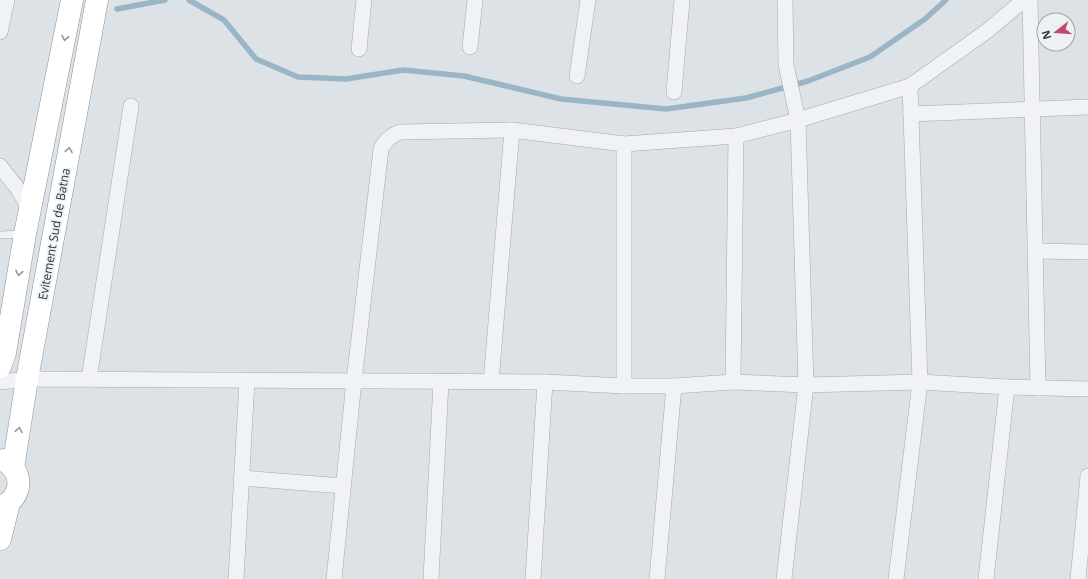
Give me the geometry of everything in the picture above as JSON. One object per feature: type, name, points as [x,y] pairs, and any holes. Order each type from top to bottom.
[{"type":"highway","points":[[0,367],[5,353],[25,234],[72,0]]},
{"type":"highway","name":"Evitement Sud de Batna","points":[[7,464],[27,379],[98,2]]},
{"type":"highway","points":[[0,539],[4,505],[14,497],[18,490],[19,483],[18,476],[7,464]]},
{"type":"street","points":[[0,32],[7,0]]},
{"type":"street","points":[[359,49],[364,0]]},
{"type":"street","points":[[470,48],[475,0]]},
{"type":"street","points":[[577,76],[588,0]]},
{"type":"street","points":[[674,92],[682,0]]},
{"type":"street","points":[[783,0],[786,65],[798,120],[806,386],[784,579]]},
{"type":"street","points":[[334,579],[354,381],[381,150],[389,137],[400,132],[512,130],[624,144],[736,136],[798,120],[910,86],[987,31],[1024,0]]},
{"type":"street","points":[[1030,0],[1038,388]]},
{"type":"street","points":[[896,579],[920,382],[910,86]]},
{"type":"street","points":[[89,380],[131,106]]},
{"type":"street","points":[[911,114],[1088,107]]},
{"type":"street","points":[[491,382],[512,130]]},
{"type":"street","points":[[733,382],[736,136]]},
{"type":"street","points":[[624,144],[624,386]]},
{"type":"street","points":[[0,166],[5,178],[18,189],[30,210]]},
{"type":"street","points":[[1035,252],[1088,252]]},
{"type":"street","points":[[0,382],[27,379],[545,382],[624,386],[674,386],[733,382],[806,386],[920,382],[1007,387],[1088,389]]},
{"type":"street","points":[[236,579],[247,381]]},
{"type":"street","points":[[431,579],[440,382]]},
{"type":"street","points":[[532,579],[545,382]]},
{"type":"street","points":[[657,579],[674,386]]},
{"type":"street","points":[[986,579],[1007,387]]},
{"type":"street","points":[[1078,579],[1088,476]]},
{"type":"street","points":[[242,478],[343,486]]},
{"type":"lane","points":[[0,235],[25,234]]},
{"type":"waterway","points":[[117,9],[165,0]]},
{"type":"waterway","points":[[189,0],[224,20],[256,59],[298,77],[346,79],[403,70],[464,76],[561,99],[666,109],[746,98],[808,81],[870,57],[925,19],[946,0]]}]
